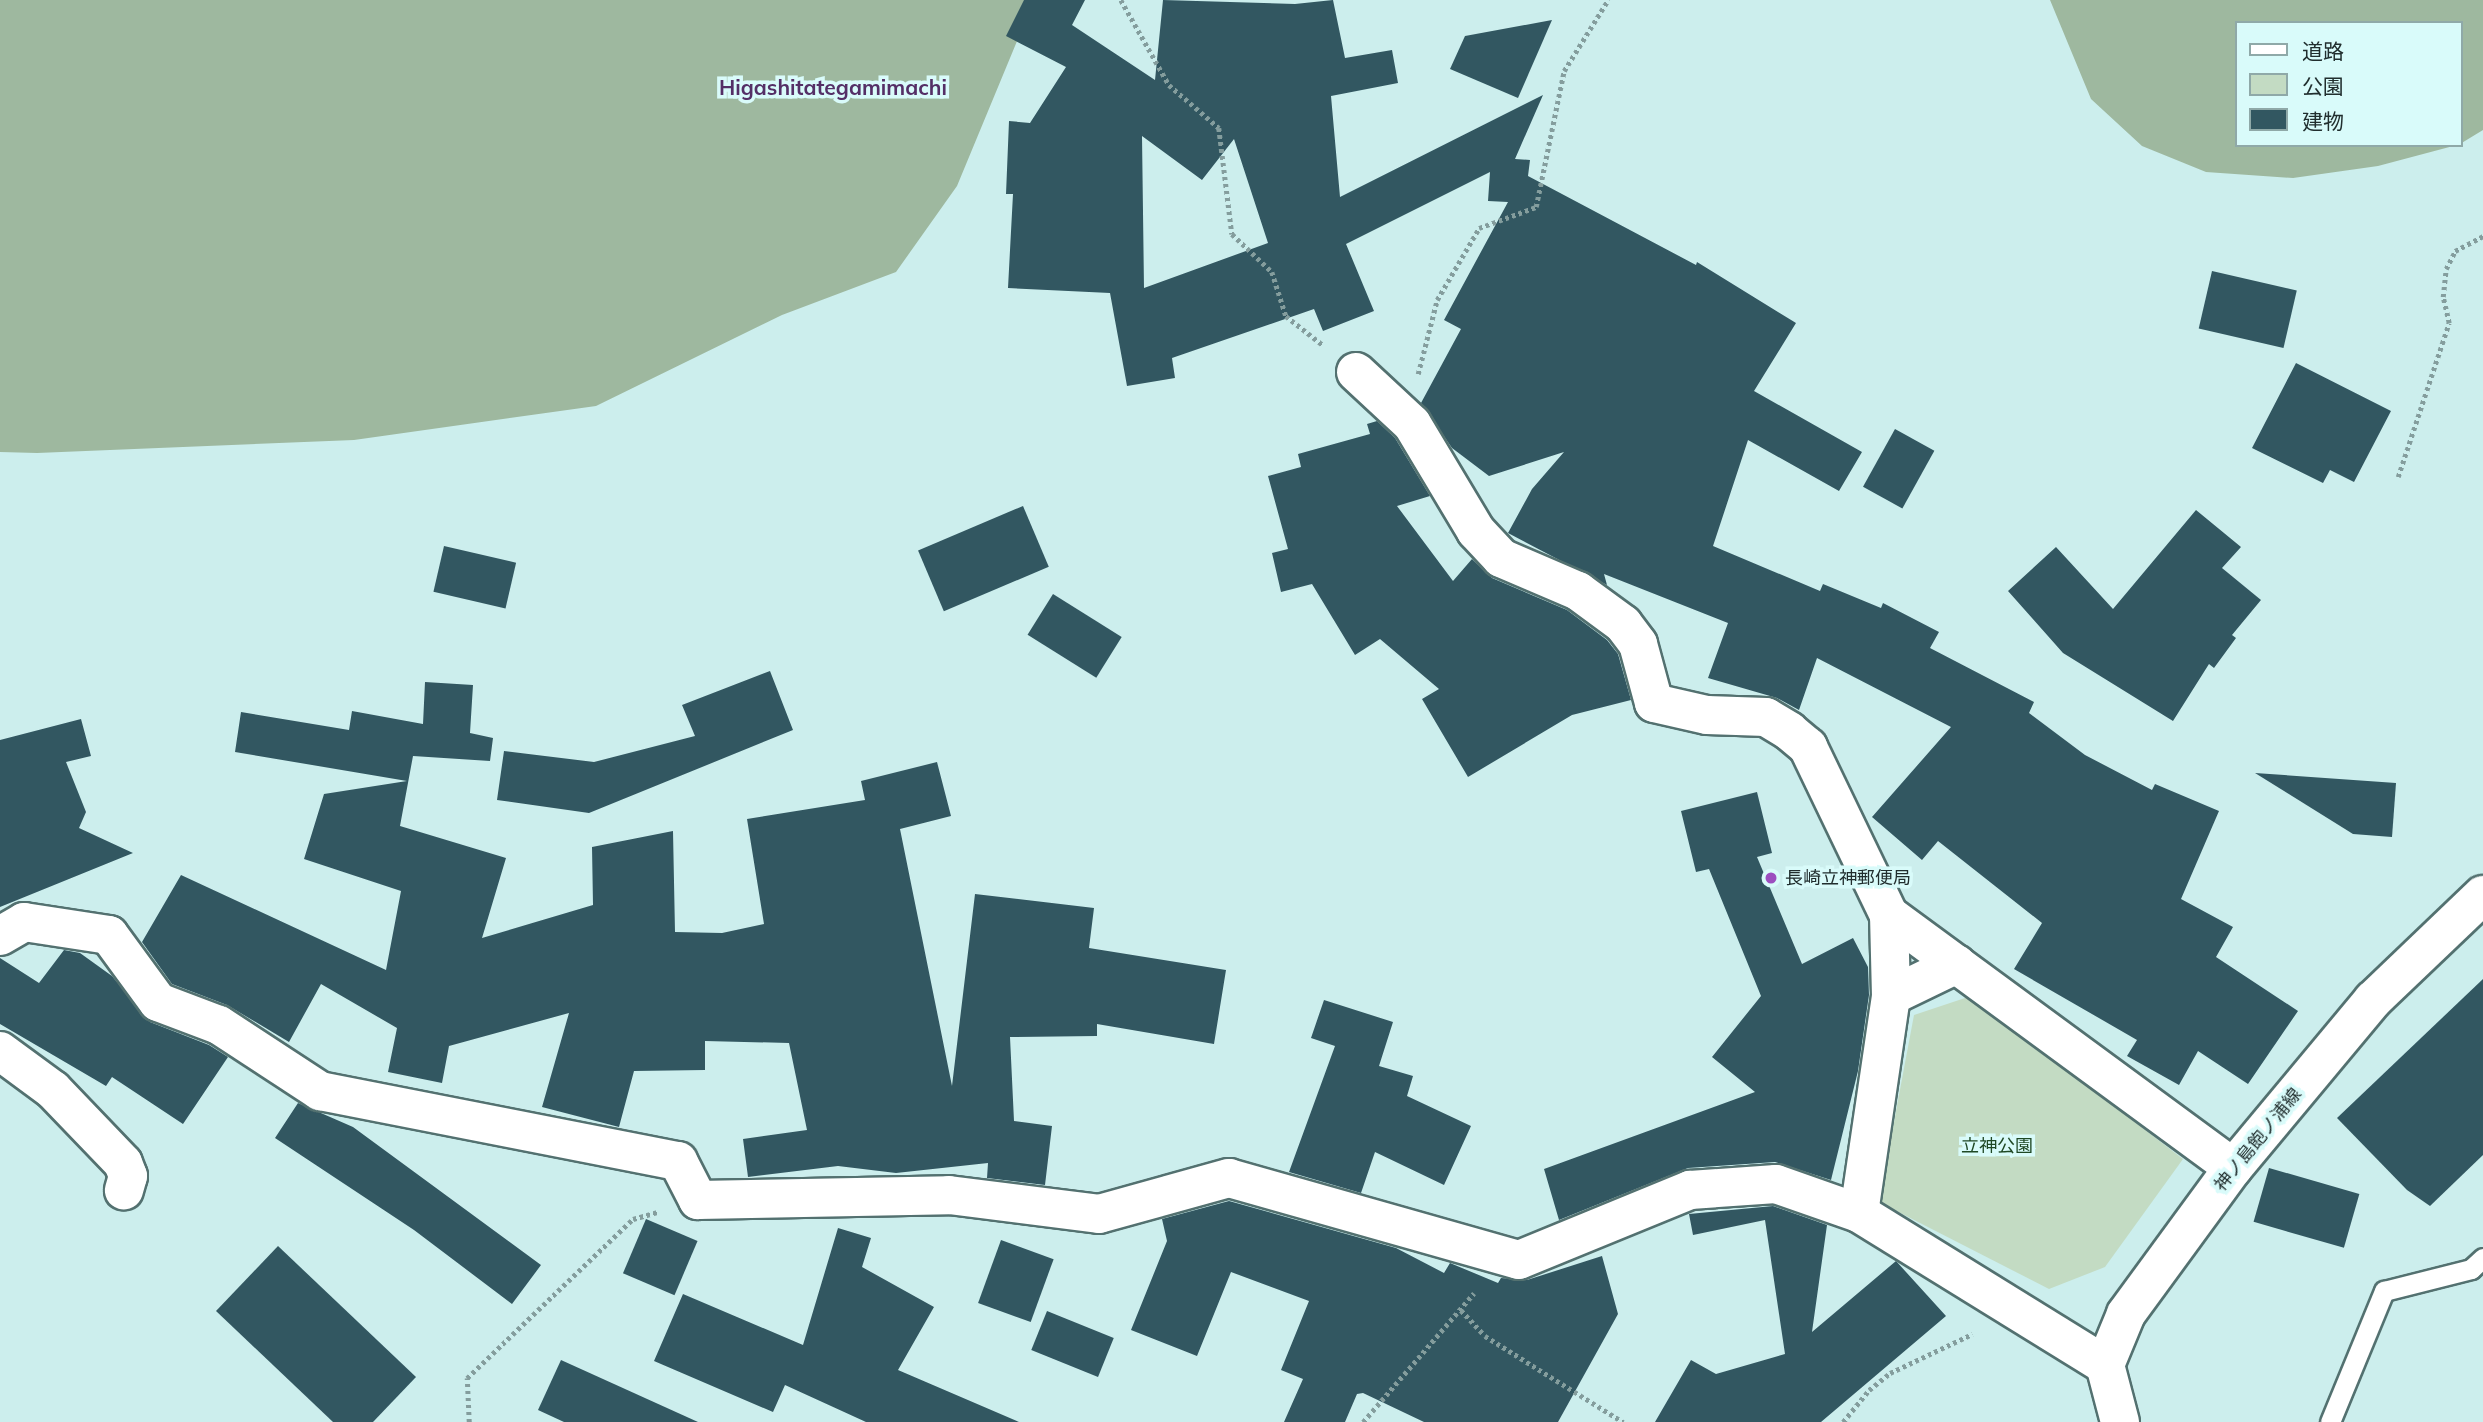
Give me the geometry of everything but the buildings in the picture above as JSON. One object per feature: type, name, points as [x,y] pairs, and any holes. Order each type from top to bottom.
[{"type":"street","points":[[1356,372],[1400,412],[1428,445],[1476,531],[1501,558],[1578,591],[1623,624],[1638,644],[1654,703],[1707,715],[1766,717],[1808,747],[1889,915],[1891,996],[1859,1213]]},
{"type":"street","name":"神ノ島飽ノ浦線","points":[[2105,1366],[2126,1314],[2233,1168],[2373,1000],[2483,895]]},
{"type":"street","points":[[1889,915],[2233,1168]]},
{"type":"street","points":[[0,936],[24,922],[109,935],[158,1002],[219,1026],[320,1091],[678,1161],[698,1200],[949,1195],[1099,1214],[1228,1178],[1518,1260],[1690,1190],[1776,1184],[1859,1213],[2105,1366],[2119,1422]]},
{"type":"street","points":[[1891,996],[1957,964]]},
{"type":"street","points":[[0,1051],[53,1090],[123,1163],[128,1176],[124,1190]]},
{"type":"lane","points":[[2330,1422],[2384,1291],[2471,1269],[2483,1258]]},
{"type":"path","points":[[1121,0],[1169,85],[1219,128],[1232,234],[1272,272],[1286,316],[1356,372]]},
{"type":"path","points":[[1400,412],[1426,352],[1437,300],[1479,228],[1536,207],[1564,71],[1608,0]]},
{"type":"path","points":[[2398,477],[2449,323],[2443,298],[2446,269],[2455,251],[2483,236]]},
{"type":"path","points":[[469,1422],[467,1378],[633,1219],[698,1200]]},
{"type":"path","points":[[1363,1422],[1460,1309],[1502,1255]]},
{"type":"path","points":[[1460,1309],[1485,1336],[1623,1422]]},
{"type":"path","points":[[1843,1422],[1869,1390],[1890,1373],[2002,1321],[2015,1310]]},
{"type":"green space","points":[[0,0],[1034,0],[957,186],[896,272],[782,315],[596,406],[354,440],[37,453],[0,452]]},
{"type":"green space","points":[[2050,0],[2483,0],[2483,130],[2462,143],[2462,21],[2234,21],[2234,147],[2449,147],[2378,166],[2293,178],[2206,172],[2142,146],[2091,99]]},
{"type":"green space","name":"立神公園","points":[[1971,996],[2183,1159],[2105,1267],[2049,1289],[1879,1202],[1914,1015]]},
{"type":"place","name":"長崎立神郵便局","points":[[1771,878]]},
{"type":"district","name":"Higashitategamimachi","points":[[833,87]]}]
